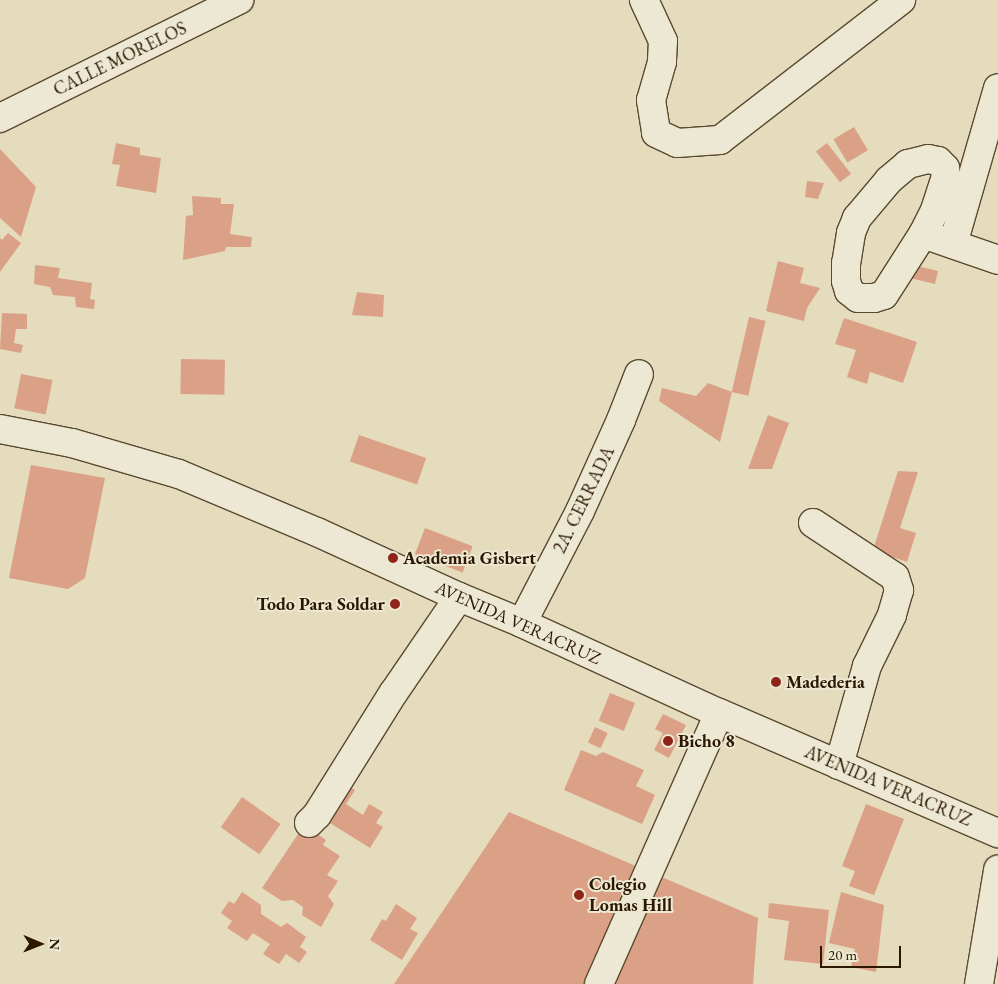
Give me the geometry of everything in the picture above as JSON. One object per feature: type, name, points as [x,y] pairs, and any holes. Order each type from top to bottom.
[{"type":"street","name":"CALLE MORELOS","points":[[0,118],[240,0]]},
{"type":"street","points":[[644,0],[663,41],[662,62],[651,100],[656,133],[677,143],[720,140],[901,0]]},
{"type":"street","points":[[953,244],[998,88]]},
{"type":"street","points":[[928,159],[938,161],[945,168],[946,177],[935,210],[923,234],[884,295],[874,298],[858,298],[849,291],[846,281],[846,263],[851,233],[857,218],[895,175],[908,164],[928,159]]},
{"type":"street","points":[[923,234],[998,260]]},
{"type":"street","name":"2A. CERRADA","points":[[522,623],[580,511],[622,420],[639,374]]},
{"type":"street","name":"AVENIDA VERACRUZ","points":[[0,429],[72,443],[179,474],[317,532],[719,713],[998,834]]},
{"type":"street","points":[[813,523],[895,577],[899,590],[892,616],[867,666],[839,765]]},
{"type":"street","points":[[309,823],[317,815],[394,692],[459,597]]},
{"type":"street","points":[[599,984],[719,713]]},
{"type":"street","points":[[979,984],[998,870]]},
{"type":"building","points":[[854,127],[868,150],[847,163],[833,139]]},
{"type":"building","points":[[116,143],[140,148],[140,155],[161,158],[156,193],[116,186],[120,165],[112,164]]},
{"type":"building","points":[[827,143],[851,174],[840,182],[816,152]]},
{"type":"building","points":[[0,149],[36,187],[21,237],[0,218]]},
{"type":"building","points":[[807,181],[824,183],[818,199],[805,197]]},
{"type":"building","points":[[192,196],[221,198],[221,204],[234,204],[230,234],[252,237],[251,247],[226,247],[225,251],[183,260],[186,216],[193,215]]},
{"type":"building","points":[[8,233],[21,243],[0,272],[0,238],[2,240]]},
{"type":"building","points":[[778,261],[804,268],[800,283],[820,288],[807,308],[804,321],[766,311]]},
{"type":"building","points":[[909,264],[938,271],[935,284],[910,278]]},
{"type":"building","points":[[35,265],[60,268],[58,278],[92,283],[90,299],[95,300],[94,309],[76,307],[75,297],[53,295],[50,287],[34,284]]},
{"type":"building","points":[[357,292],[384,295],[383,317],[352,315]]},
{"type":"building","points":[[2,313],[27,314],[27,329],[16,329],[14,343],[23,345],[21,353],[0,349]]},
{"type":"building","points":[[749,317],[766,321],[748,396],[732,392]]},
{"type":"building","points":[[844,318],[917,342],[903,383],[870,372],[867,384],[847,377],[856,350],[835,344]]},
{"type":"building","points":[[181,359],[225,360],[224,395],[180,394]]},
{"type":"building","points":[[21,374],[52,380],[46,414],[14,408]]},
{"type":"building","points":[[708,383],[732,392],[720,442],[659,401],[662,388],[696,396]]},
{"type":"building","points":[[768,415],[789,423],[772,469],[748,469]]},
{"type":"building","points":[[359,435],[426,458],[417,485],[350,461]]},
{"type":"building","points":[[31,465],[105,478],[85,578],[68,589],[9,578]]},
{"type":"building","points":[[898,471],[918,472],[900,528],[916,533],[907,562],[873,550]]},
{"type":"building","points":[[425,528],[473,546],[463,572],[415,554]]},
{"type":"building","points":[[610,693],[635,703],[624,731],[599,721]]},
{"type":"building","name":"Bicho 8","points":[[663,714],[686,725],[669,758],[654,750],[663,733],[655,729]]},
{"type":"building","points":[[595,727],[608,733],[601,748],[588,742]]},
{"type":"building","points":[[581,750],[596,756],[603,752],[644,770],[636,786],[655,795],[642,824],[564,790]]},
{"type":"building","points":[[342,782],[355,790],[346,804],[363,815],[369,804],[383,812],[376,823],[383,827],[370,848],[317,815]]},
{"type":"building","points":[[242,797],[281,824],[259,854],[221,827]]},
{"type":"building","points":[[866,804],[904,819],[874,895],[849,886],[855,871],[842,866]]},
{"type":"building","name":"Colegio Lomas Hill","points":[[509,812],[758,918],[753,984],[394,984]]},
{"type":"building","points":[[304,825],[326,840],[323,845],[340,856],[327,875],[338,881],[328,896],[334,904],[321,927],[302,915],[303,907],[293,900],[282,901],[262,888]]},
{"type":"building","points":[[242,892],[261,905],[261,914],[281,927],[287,923],[306,937],[300,947],[307,952],[299,963],[286,954],[279,964],[263,954],[270,944],[253,933],[247,941],[227,928],[232,921],[221,913],[229,901],[234,904]]},
{"type":"building","points":[[841,892],[884,905],[876,972],[851,967],[855,949],[829,943]]},
{"type":"building","points":[[769,903],[829,910],[823,964],[784,960],[789,921],[768,918]]},
{"type":"building","points":[[396,904],[417,918],[410,929],[418,933],[402,960],[370,940],[382,919],[386,921]]},
{"type":"place","name":"Academia Gisbert","points":[[393,558]]},
{"type":"place","name":"Todo Para Soldar","points":[[395,604]]},
{"type":"place","name":"Madederia","points":[[776,682]]},
{"type":"place","name":"Bicho 8","points":[[668,741]]},
{"type":"place","name":"Colegio Lomas Hill","points":[[579,895]]}]
